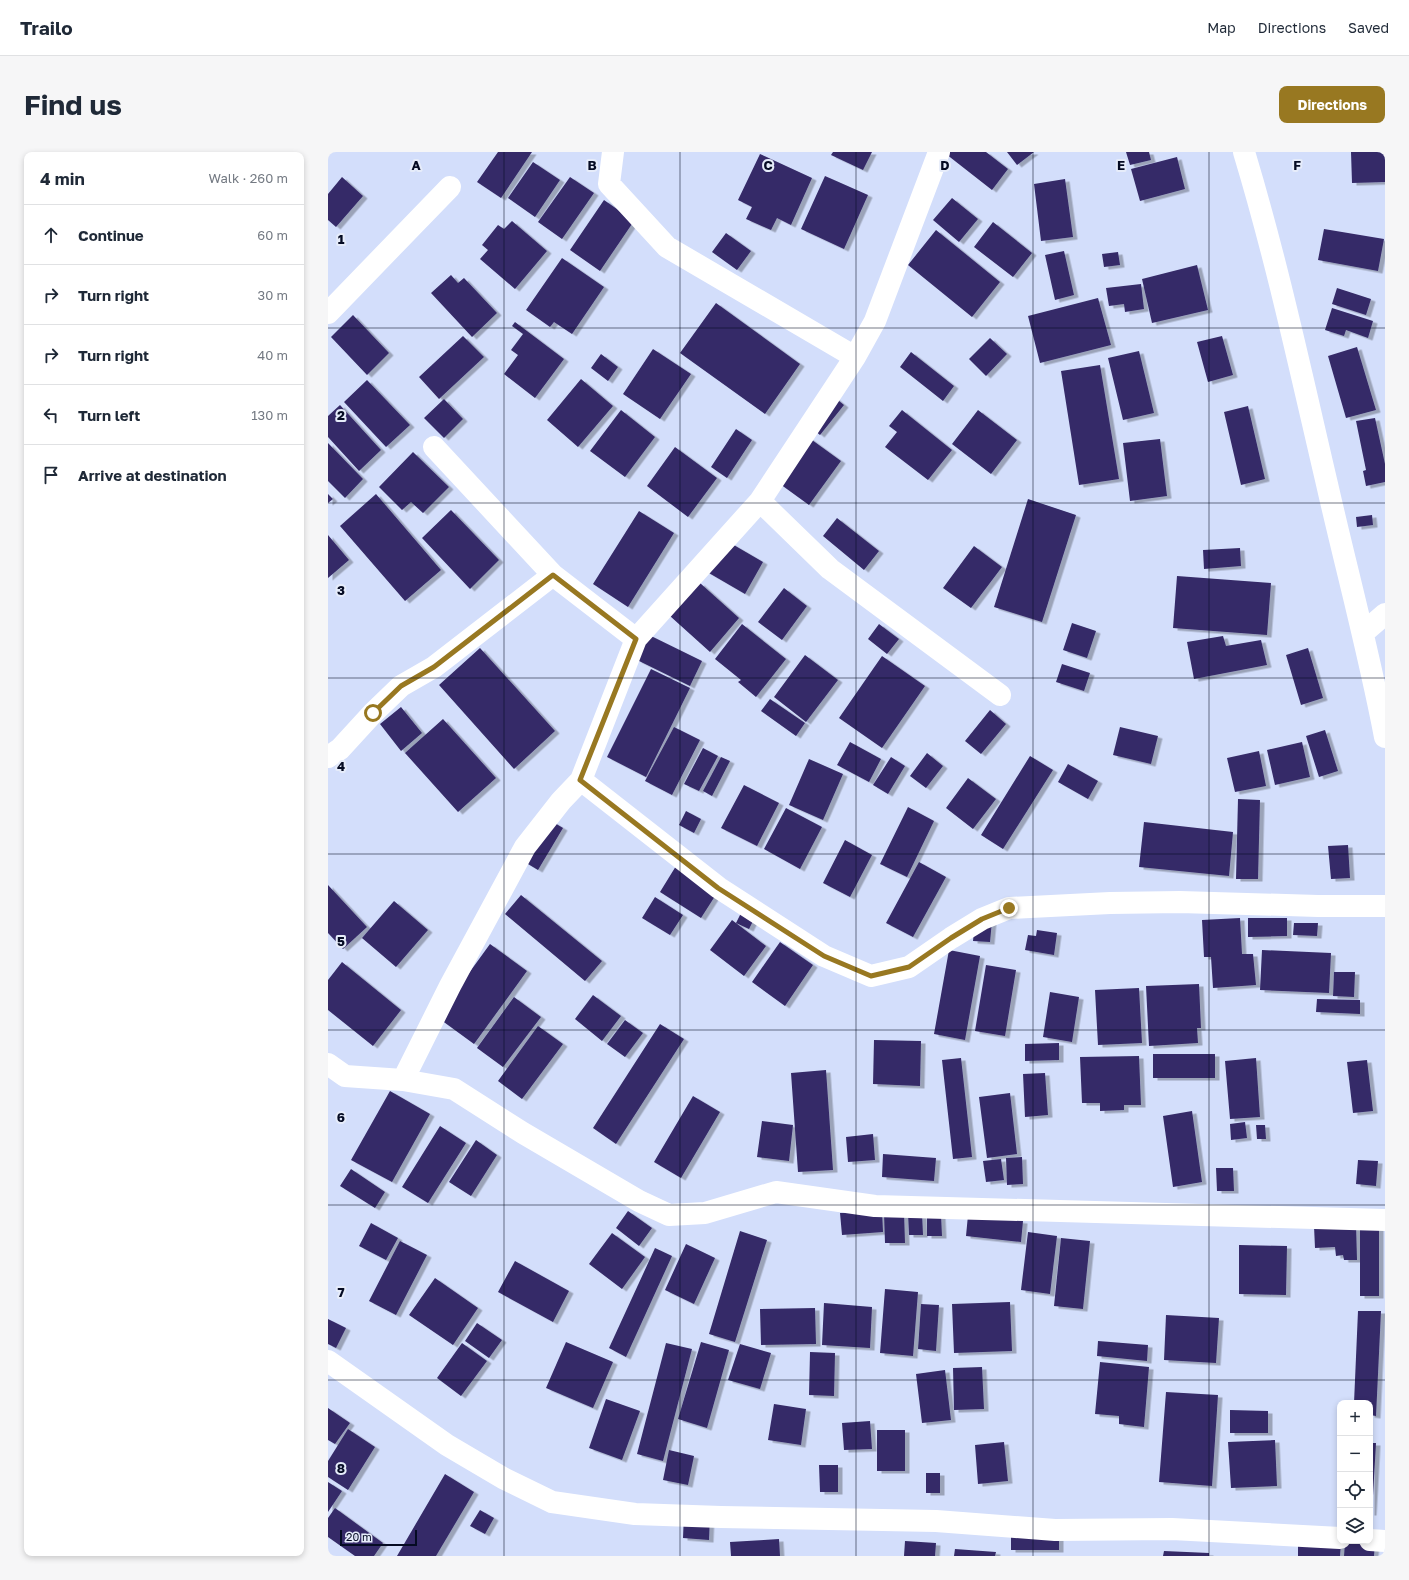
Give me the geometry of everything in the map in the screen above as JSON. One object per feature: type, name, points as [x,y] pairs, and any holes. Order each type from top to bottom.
[{"type":"street","points":[[613,152],[609,184],[667,247],[855,357]]},
{"type":"street","points":[[403,1080],[450,986],[525,847],[561,801],[580,780],[636,639],[760,501],[855,357],[875,321],[939,152]]},
{"type":"street","points":[[1244,152],[1261,206],[1382,707],[1385,737]]},
{"type":"street","points":[[328,313],[450,187]]},
{"type":"street","points":[[434,447],[553,575],[636,639]]},
{"type":"street","points":[[760,501],[830,569],[1000,694]]},
{"type":"street","points":[[328,757],[340,749],[373,713],[401,686],[434,667],[553,575]]},
{"type":"street","points":[[1364,633],[1385,614]]},
{"type":"street","points":[[580,780],[718,888],[824,956],[871,976],[909,967],[982,919],[1009,908],[1110,903],[1180,902],[1318,906],[1385,906]]},
{"type":"street","points":[[328,1064],[345,1076],[403,1080],[454,1089],[523,1133],[639,1201],[668,1215],[705,1213],[776,1192],[875,1206],[1385,1220]]},
{"type":"street","points":[[328,1361],[447,1445],[503,1478],[552,1502],[643,1514],[936,1521],[1055,1530],[1172,1529],[1337,1538]]},
{"type":"street","points":[[1373,1540],[1385,1541]]},
{"type":"building","points":[[498,152],[532,152],[501,198],[477,182]]},
{"type":"building","points":[[833,152],[872,152],[863,170],[831,155]]},
{"type":"building","points":[[948,152],[986,152],[1008,169],[992,190],[946,154]]},
{"type":"building","points":[[1007,152],[1034,152],[1017,165]]},
{"type":"building","points":[[1126,152],[1149,152],[1151,160],[1130,165]]},
{"type":"building","points":[[1351,152],[1385,152],[1385,182],[1352,183]]},
{"type":"building","points":[[760,154],[812,178],[791,225],[777,218],[771,230],[746,219],[752,207],[738,200]]},
{"type":"building","points":[[1177,157],[1185,189],[1140,201],[1131,169]]},
{"type":"building","points":[[533,162],[560,180],[535,217],[508,198]]},
{"type":"building","points":[[825,176],[868,195],[844,249],[801,229]]},
{"type":"building","points":[[342,177],[363,196],[336,227],[328,220],[328,194]]},
{"type":"building","points":[[570,177],[594,193],[562,239],[538,222]]},
{"type":"building","points":[[1065,179],[1073,237],[1041,241],[1034,184]]},
{"type":"building","points":[[952,198],[978,219],[959,242],[933,220]]},
{"type":"building","points":[[604,200],[634,221],[600,271],[570,250]]},
{"type":"building","points":[[512,221],[547,251],[515,289],[480,259],[488,250],[482,245],[498,225],[504,229]]},
{"type":"building","points":[[993,222],[1032,253],[1013,277],[974,247]]},
{"type":"building","points":[[1324,229],[1384,239],[1378,271],[1318,260]]},
{"type":"building","points":[[936,230],[1000,282],[972,317],[908,265]]},
{"type":"building","points":[[726,233],[751,251],[737,270],[712,252]]},
{"type":"building","points":[[1064,251],[1074,295],[1055,300],[1045,255]]},
{"type":"building","points":[[1118,252],[1120,265],[1104,267],[1102,254]]},
{"type":"building","points":[[562,258],[604,287],[572,334],[554,322],[550,327],[526,310]]},
{"type":"building","points":[[1197,265],[1208,310],[1152,323],[1142,279]]},
{"type":"building","points":[[451,275],[458,283],[464,278],[497,313],[472,337],[431,293]]},
{"type":"building","points":[[1141,284],[1144,309],[1125,312],[1124,304],[1109,306],[1106,288]]},
{"type":"building","points":[[1337,288],[1371,299],[1366,315],[1332,304]]},
{"type":"building","points":[[1098,298],[1111,345],[1040,363],[1028,316]]},
{"type":"building","points":[[716,303],[800,364],[765,414],[680,353]]},
{"type":"building","points":[[1332,308],[1373,321],[1368,338],[1346,330],[1344,336],[1325,330]]},
{"type":"building","points":[[353,315],[389,353],[367,375],[331,337]]},
{"type":"building","points":[[515,322],[564,359],[535,398],[504,374],[518,355],[511,350],[523,334],[512,326]]},
{"type":"building","points":[[463,336],[484,357],[439,399],[419,377]]},
{"type":"building","points":[[1222,336],[1233,375],[1208,382],[1197,342]]},
{"type":"building","points":[[990,338],[1007,354],[986,376],[969,359]]},
{"type":"building","points":[[1357,347],[1376,410],[1346,418],[1328,356]]},
{"type":"building","points":[[653,349],[691,374],[660,419],[623,394]]},
{"type":"building","points":[[1139,351],[1154,413],[1123,420],[1108,358]]},
{"type":"building","points":[[911,352],[954,386],[943,401],[900,367]]},
{"type":"building","points":[[601,354],[618,367],[608,381],[591,368]]},
{"type":"building","points":[[1100,365],[1119,479],[1079,485],[1061,371]]},
{"type":"building","points":[[581,379],[613,406],[578,447],[547,420]]},
{"type":"building","points":[[367,380],[410,425],[386,447],[344,402]]},
{"type":"building","points":[[828,392],[844,405],[820,435],[804,422]]},
{"type":"building","points":[[444,399],[463,419],[444,438],[424,418]]},
{"type":"building","points":[[340,405],[381,450],[359,471],[328,437],[328,416]]},
{"type":"building","points":[[1248,406],[1265,479],[1241,485],[1224,412]]},
{"type":"building","points":[[621,410],[655,437],[625,477],[590,451]]},
{"type":"building","points":[[902,410],[952,450],[928,480],[885,447],[897,432],[889,426]]},
{"type":"building","points":[[978,410],[1017,440],[991,474],[952,444]]},
{"type":"building","points":[[1375,418],[1385,464],[1385,482],[1366,486],[1363,471],[1366,470],[1356,421]]},
{"type":"building","points":[[736,429],[752,440],[727,478],[711,467]]},
{"type":"building","points":[[801,432],[841,461],[809,505],[769,476]]},
{"type":"building","points":[[1160,439],[1167,496],[1130,501],[1123,443]]},
{"type":"building","points":[[328,443],[363,479],[345,498],[328,481]]},
{"type":"building","points":[[675,447],[717,478],[688,517],[647,486]]},
{"type":"building","points":[[413,452],[449,487],[423,513],[411,502],[402,510],[379,487]]},
{"type":"building","points":[[328,494],[333,499],[328,503]]},
{"type":"building","points":[[376,494],[441,570],[405,601],[340,526]]},
{"type":"building","points":[[1028,499],[1076,515],[1042,622],[994,607]]},
{"type":"building","points":[[451,510],[499,560],[470,589],[422,538]]},
{"type":"building","points":[[639,511],[674,533],[628,607],[593,584]]},
{"type":"building","points":[[1372,515],[1373,525],[1357,527],[1356,517]]},
{"type":"building","points":[[837,518],[879,551],[864,570],[823,536]]},
{"type":"building","points":[[328,535],[349,560],[328,578]]},
{"type":"building","points":[[720,537],[763,562],[745,594],[702,569]]},
{"type":"building","points":[[974,546],[1002,567],[971,608],[943,588]]},
{"type":"building","points":[[1240,548],[1241,566],[1204,569],[1203,550]]},
{"type":"building","points":[[1177,576],[1271,583],[1267,635],[1173,628]]},
{"type":"building","points":[[700,583],[739,618],[710,652],[670,616]]},
{"type":"building","points":[[784,588],[807,606],[782,640],[758,622]]},
{"type":"building","points":[[1072,623],[1096,631],[1087,658],[1063,650]]},
{"type":"building","points":[[742,624],[786,659],[756,697],[738,682],[741,680],[715,659]]},
{"type":"building","points":[[879,624],[899,639],[887,654],[868,639]]},
{"type":"building","points":[[649,635],[702,661],[690,686],[637,660]]},
{"type":"building","points":[[1223,636],[1226,646],[1261,640],[1267,665],[1194,679],[1187,642]]},
{"type":"building","points":[[480,648],[555,731],[514,769],[439,685]]},
{"type":"building","points":[[1308,648],[1323,698],[1301,705],[1286,655]]},
{"type":"building","points":[[805,655],[838,680],[806,722],[774,697]]},
{"type":"building","points":[[882,656],[925,686],[882,748],[839,718]]},
{"type":"building","points":[[1062,664],[1090,673],[1084,691],[1056,682]]},
{"type":"building","points":[[651,669],[690,688],[646,777],[607,757]]},
{"type":"building","points":[[770,699],[805,723],[796,736],[761,711]]},
{"type":"building","points":[[401,707],[422,733],[401,751],[380,724]]},
{"type":"building","points":[[990,710],[1006,724],[981,754],[965,741]]},
{"type":"building","points":[[443,719],[496,778],[458,812],[405,753]]},
{"type":"building","points":[[674,727],[700,740],[672,795],[645,781]]},
{"type":"building","points":[[1120,727],[1158,736],[1151,764],[1113,755]]},
{"type":"building","points":[[1325,730],[1338,771],[1319,777],[1306,736]]},
{"type":"building","points":[[850,742],[881,759],[869,782],[837,765]]},
{"type":"building","points":[[1302,742],[1310,777],[1275,785],[1267,750]]},
{"type":"building","points":[[703,748],[718,756],[699,791],[684,784]]},
{"type":"building","points":[[1259,751],[1266,786],[1235,792],[1227,758]]},
{"type":"building","points":[[927,753],[943,766],[926,788],[910,776]]},
{"type":"building","points":[[1030,756],[1053,770],[1003,849],[981,835]]},
{"type":"building","points":[[721,757],[730,761],[712,796],[703,791]]},
{"type":"building","points":[[891,757],[905,766],[888,794],[873,785]]},
{"type":"building","points":[[809,759],[843,774],[823,820],[789,805]]},
{"type":"building","points":[[1068,764],[1098,781],[1088,799],[1058,782]]},
{"type":"building","points":[[968,778],[996,799],[973,829],[946,808]]},
{"type":"building","points":[[744,785],[779,803],[757,846],[721,828]]},
{"type":"building","points":[[1238,799],[1260,800],[1258,879],[1236,879]]},
{"type":"building","points":[[908,807],[934,821],[907,877],[880,864]]},
{"type":"building","points":[[786,808],[822,827],[800,869],[764,849]]},
{"type":"building","points":[[686,811],[701,819],[694,833],[679,825]]},
{"type":"building","points":[[543,816],[563,828],[538,870],[518,858]]},
{"type":"building","points":[[1144,822],[1233,832],[1229,876],[1139,867]]},
{"type":"building","points":[[845,840],[872,855],[850,897],[823,883]]},
{"type":"building","points":[[1348,845],[1350,878],[1331,879],[1328,846]]},
{"type":"building","points":[[919,862],[946,877],[913,937],[886,923]]},
{"type":"building","points":[[676,866],[717,893],[701,918],[660,892]]},
{"type":"building","points":[[328,885],[367,927],[343,949],[328,933]]},
{"type":"building","points":[[521,895],[602,961],[585,981],[505,914]]},
{"type":"building","points":[[655,897],[683,915],[670,935],[642,918]]},
{"type":"building","points":[[394,901],[428,930],[396,967],[362,938]]},
{"type":"building","points":[[743,909],[756,915],[749,929],[736,923]]},
{"type":"building","points":[[1240,918],[1242,954],[1253,954],[1256,985],[1213,988],[1211,957],[1204,957],[1202,920]]},
{"type":"building","points":[[1248,918],[1287,918],[1287,936],[1248,937]]},
{"type":"building","points":[[732,920],[766,946],[744,976],[710,950]]},
{"type":"building","points":[[975,920],[992,921],[990,942],[973,941]]},
{"type":"building","points":[[1294,923],[1318,923],[1317,936],[1293,935]]},
{"type":"building","points":[[1037,930],[1057,933],[1054,955],[1025,950],[1028,935],[1036,936]]},
{"type":"building","points":[[780,942],[813,965],[785,1006],[752,982]]},
{"type":"building","points":[[490,944],[527,971],[474,1044],[437,1017]]},
{"type":"building","points":[[949,950],[980,956],[965,1040],[934,1034]]},
{"type":"building","points":[[1262,950],[1331,953],[1329,993],[1260,990]]},
{"type":"building","points":[[342,962],[401,1010],[373,1046],[328,1010],[328,980]]},
{"type":"building","points":[[986,965],[1016,970],[1005,1036],[975,1031]]},
{"type":"building","points":[[1334,972],[1355,972],[1354,997],[1333,996]]},
{"type":"building","points":[[1199,984],[1201,1028],[1197,1028],[1198,1043],[1149,1046],[1146,986]]},
{"type":"building","points":[[1139,988],[1142,1043],[1098,1045],[1095,990]]},
{"type":"building","points":[[1050,992],[1079,997],[1072,1042],[1043,1037]]},
{"type":"building","points":[[593,995],[621,1016],[602,1041],[575,1019]]},
{"type":"building","points":[[514,997],[541,1017],[503,1067],[477,1048]]},
{"type":"building","points":[[1317,999],[1360,1000],[1360,1014],[1316,1012]]},
{"type":"building","points":[[625,1020],[643,1033],[625,1057],[607,1044]]},
{"type":"building","points":[[660,1024],[684,1039],[616,1144],[593,1128]]},
{"type":"building","points":[[538,1026],[563,1044],[522,1099],[498,1081]]},
{"type":"building","points":[[874,1040],[921,1041],[920,1086],[873,1084]]},
{"type":"building","points":[[1059,1043],[1059,1060],[1025,1061],[1025,1044]]},
{"type":"building","points":[[1153,1054],[1215,1054],[1215,1078],[1153,1078]]},
{"type":"building","points":[[1139,1056],[1141,1105],[1124,1105],[1124,1110],[1100,1111],[1100,1103],[1082,1103],[1080,1057]]},
{"type":"building","points":[[961,1058],[972,1157],[953,1159],[942,1060]]},
{"type":"building","points":[[1256,1058],[1260,1117],[1230,1119],[1225,1061]]},
{"type":"building","points":[[1367,1060],[1373,1111],[1353,1113],[1347,1062]]},
{"type":"building","points":[[826,1070],[833,1170],[798,1172],[791,1073]]},
{"type":"building","points":[[1045,1073],[1048,1115],[1025,1117],[1023,1074]]},
{"type":"building","points":[[390,1091],[430,1114],[392,1182],[351,1160]]},
{"type":"building","points":[[1010,1093],[1017,1154],[987,1158],[979,1097]]},
{"type":"building","points":[[693,1096],[720,1112],[681,1178],[654,1162]]},
{"type":"building","points":[[1192,1111],[1202,1182],[1173,1187],[1163,1116]]},
{"type":"building","points":[[762,1121],[793,1125],[789,1161],[757,1157]]},
{"type":"building","points":[[1245,1122],[1247,1138],[1231,1140],[1230,1124]]},
{"type":"building","points":[[1256,1125],[1265,1125],[1266,1139],[1257,1139]]},
{"type":"building","points":[[440,1126],[466,1143],[428,1203],[402,1187]]},
{"type":"building","points":[[873,1134],[875,1160],[848,1162],[846,1137]]},
{"type":"building","points":[[476,1140],[497,1155],[471,1196],[449,1182]]},
{"type":"building","points":[[883,1154],[936,1158],[934,1181],[882,1177]]},
{"type":"building","points":[[1022,1157],[1023,1184],[1007,1185],[1006,1158]]},
{"type":"building","points":[[1001,1159],[1004,1180],[986,1182],[983,1161]]},
{"type":"building","points":[[1358,1160],[1378,1161],[1376,1186],[1356,1184]]},
{"type":"building","points":[[1216,1168],[1233,1168],[1234,1191],[1217,1191]]},
{"type":"building","points":[[351,1169],[385,1192],[375,1208],[340,1186]]},
{"type":"building","points":[[882,1210],[883,1232],[842,1235],[840,1213]]},
{"type":"building","points":[[628,1211],[652,1228],[639,1246],[616,1228]]},
{"type":"building","points":[[904,1212],[905,1243],[885,1243],[884,1213]]},
{"type":"building","points":[[922,1213],[923,1235],[909,1235],[908,1214]]},
{"type":"building","points":[[941,1215],[942,1236],[927,1236],[927,1216]]},
{"type":"building","points":[[968,1215],[1023,1221],[1021,1242],[966,1236]]},
{"type":"building","points":[[1360,1220],[1379,1220],[1379,1296],[1360,1296]]},
{"type":"building","points":[[371,1223],[398,1238],[386,1260],[359,1246]]},
{"type":"building","points":[[1356,1224],[1357,1260],[1344,1260],[1343,1255],[1336,1256],[1335,1247],[1315,1248],[1314,1226]]},
{"type":"building","points":[[740,1231],[767,1240],[735,1342],[709,1334]]},
{"type":"building","points":[[1028,1232],[1057,1236],[1050,1294],[1021,1290]]},
{"type":"building","points":[[612,1233],[645,1257],[622,1289],[589,1264]]},
{"type":"building","points":[[1061,1238],[1090,1241],[1083,1309],[1054,1306]]},
{"type":"building","points":[[400,1241],[427,1255],[396,1315],[369,1301]]},
{"type":"building","points":[[686,1244],[715,1258],[694,1304],[665,1290]]},
{"type":"building","points":[[1239,1245],[1287,1246],[1286,1295],[1239,1294]]},
{"type":"building","points":[[655,1248],[672,1256],[626,1357],[609,1348]]},
{"type":"building","points":[[515,1261],[569,1291],[553,1322],[498,1292]]},
{"type":"building","points":[[435,1278],[478,1308],[453,1345],[409,1315]]},
{"type":"building","points":[[885,1289],[918,1292],[913,1356],[880,1353]]},
{"type":"building","points":[[1010,1302],[1012,1351],[954,1353],[952,1304]]},
{"type":"building","points":[[824,1303],[872,1307],[870,1348],[822,1345]]},
{"type":"building","points":[[921,1304],[939,1305],[936,1351],[918,1349]]},
{"type":"building","points":[[815,1308],[816,1344],[761,1345],[760,1309]]},
{"type":"building","points":[[1358,1311],[1381,1311],[1376,1416],[1373,1416],[1373,1400],[1354,1400]]},
{"type":"building","points":[[1166,1315],[1219,1318],[1216,1363],[1164,1360]]},
{"type":"building","points":[[328,1319],[346,1328],[336,1348],[328,1344]]},
{"type":"building","points":[[477,1323],[502,1340],[489,1358],[465,1341]]},
{"type":"building","points":[[1098,1341],[1148,1345],[1147,1361],[1097,1356]]},
{"type":"building","points":[[566,1342],[613,1362],[593,1408],[546,1388]]},
{"type":"building","points":[[701,1342],[729,1350],[707,1428],[678,1419]]},
{"type":"building","points":[[462,1343],[487,1361],[461,1396],[437,1378]]},
{"type":"building","points":[[666,1343],[692,1349],[663,1461],[637,1454]]},
{"type":"building","points":[[740,1344],[771,1353],[760,1389],[728,1380]]},
{"type":"building","points":[[810,1352],[835,1353],[834,1396],[809,1395]]},
{"type":"building","points":[[1100,1362],[1149,1367],[1144,1427],[1119,1424],[1119,1416],[1095,1414]]},
{"type":"building","points":[[982,1367],[984,1409],[954,1410],[953,1368]]},
{"type":"building","points":[[945,1370],[951,1420],[922,1423],[916,1374]]},
{"type":"building","points":[[1166,1392],[1218,1395],[1212,1486],[1159,1482]]},
{"type":"building","points":[[606,1399],[640,1411],[622,1460],[589,1448]]},
{"type":"building","points":[[774,1404],[806,1409],[801,1445],[768,1440]]},
{"type":"building","points":[[328,1408],[350,1423],[335,1444],[328,1440]]},
{"type":"building","points":[[1230,1410],[1268,1411],[1268,1433],[1230,1433]]},
{"type":"building","points":[[870,1421],[872,1449],[844,1450],[842,1423]]},
{"type":"building","points":[[348,1429],[375,1447],[348,1490],[328,1477],[328,1461]]},
{"type":"building","points":[[877,1430],[905,1430],[905,1471],[877,1471]]},
{"type":"building","points":[[1275,1440],[1277,1486],[1231,1488],[1228,1442]]},
{"type":"building","points":[[1004,1442],[1008,1481],[978,1484],[975,1445]]},
{"type":"building","points":[[1373,1443],[1376,1443],[1373,1496]]},
{"type":"building","points":[[669,1450],[694,1456],[688,1485],[663,1480]]},
{"type":"building","points":[[819,1465],[838,1465],[838,1492],[820,1492]]},
{"type":"building","points":[[926,1473],[940,1473],[940,1493],[926,1493]]},
{"type":"building","points":[[445,1474],[474,1492],[436,1556],[397,1556]]},
{"type":"building","points":[[328,1482],[342,1491],[328,1512]]},
{"type":"building","points":[[335,1508],[383,1543],[374,1556],[355,1556],[328,1537],[328,1518]]},
{"type":"building","points":[[480,1510],[494,1518],[485,1534],[470,1526]]},
{"type":"building","points":[[684,1513],[710,1515],[709,1540],[683,1538]]},
{"type":"building","points":[[1011,1532],[1059,1532],[1059,1550],[1011,1550]]},
{"type":"building","points":[[779,1539],[780,1556],[731,1556],[730,1542]]},
{"type":"building","points":[[1298,1540],[1341,1544],[1340,1556],[1298,1556]]},
{"type":"building","points":[[905,1541],[936,1543],[935,1556],[904,1556]]},
{"type":"building","points":[[1373,1542],[1375,1542],[1374,1556],[1344,1556],[1345,1544],[1373,1544]]},
{"type":"building","points":[[955,1549],[996,1552],[995,1556],[954,1556]]},
{"type":"building","points":[[1164,1551],[1209,1553],[1209,1556],[1163,1556]]},
{"type":"route","points":[[373,713],[401,686],[434,667],[553,575],[636,639],[580,780],[718,888],[824,956],[871,976],[909,967],[982,919],[1009,908]]}]
